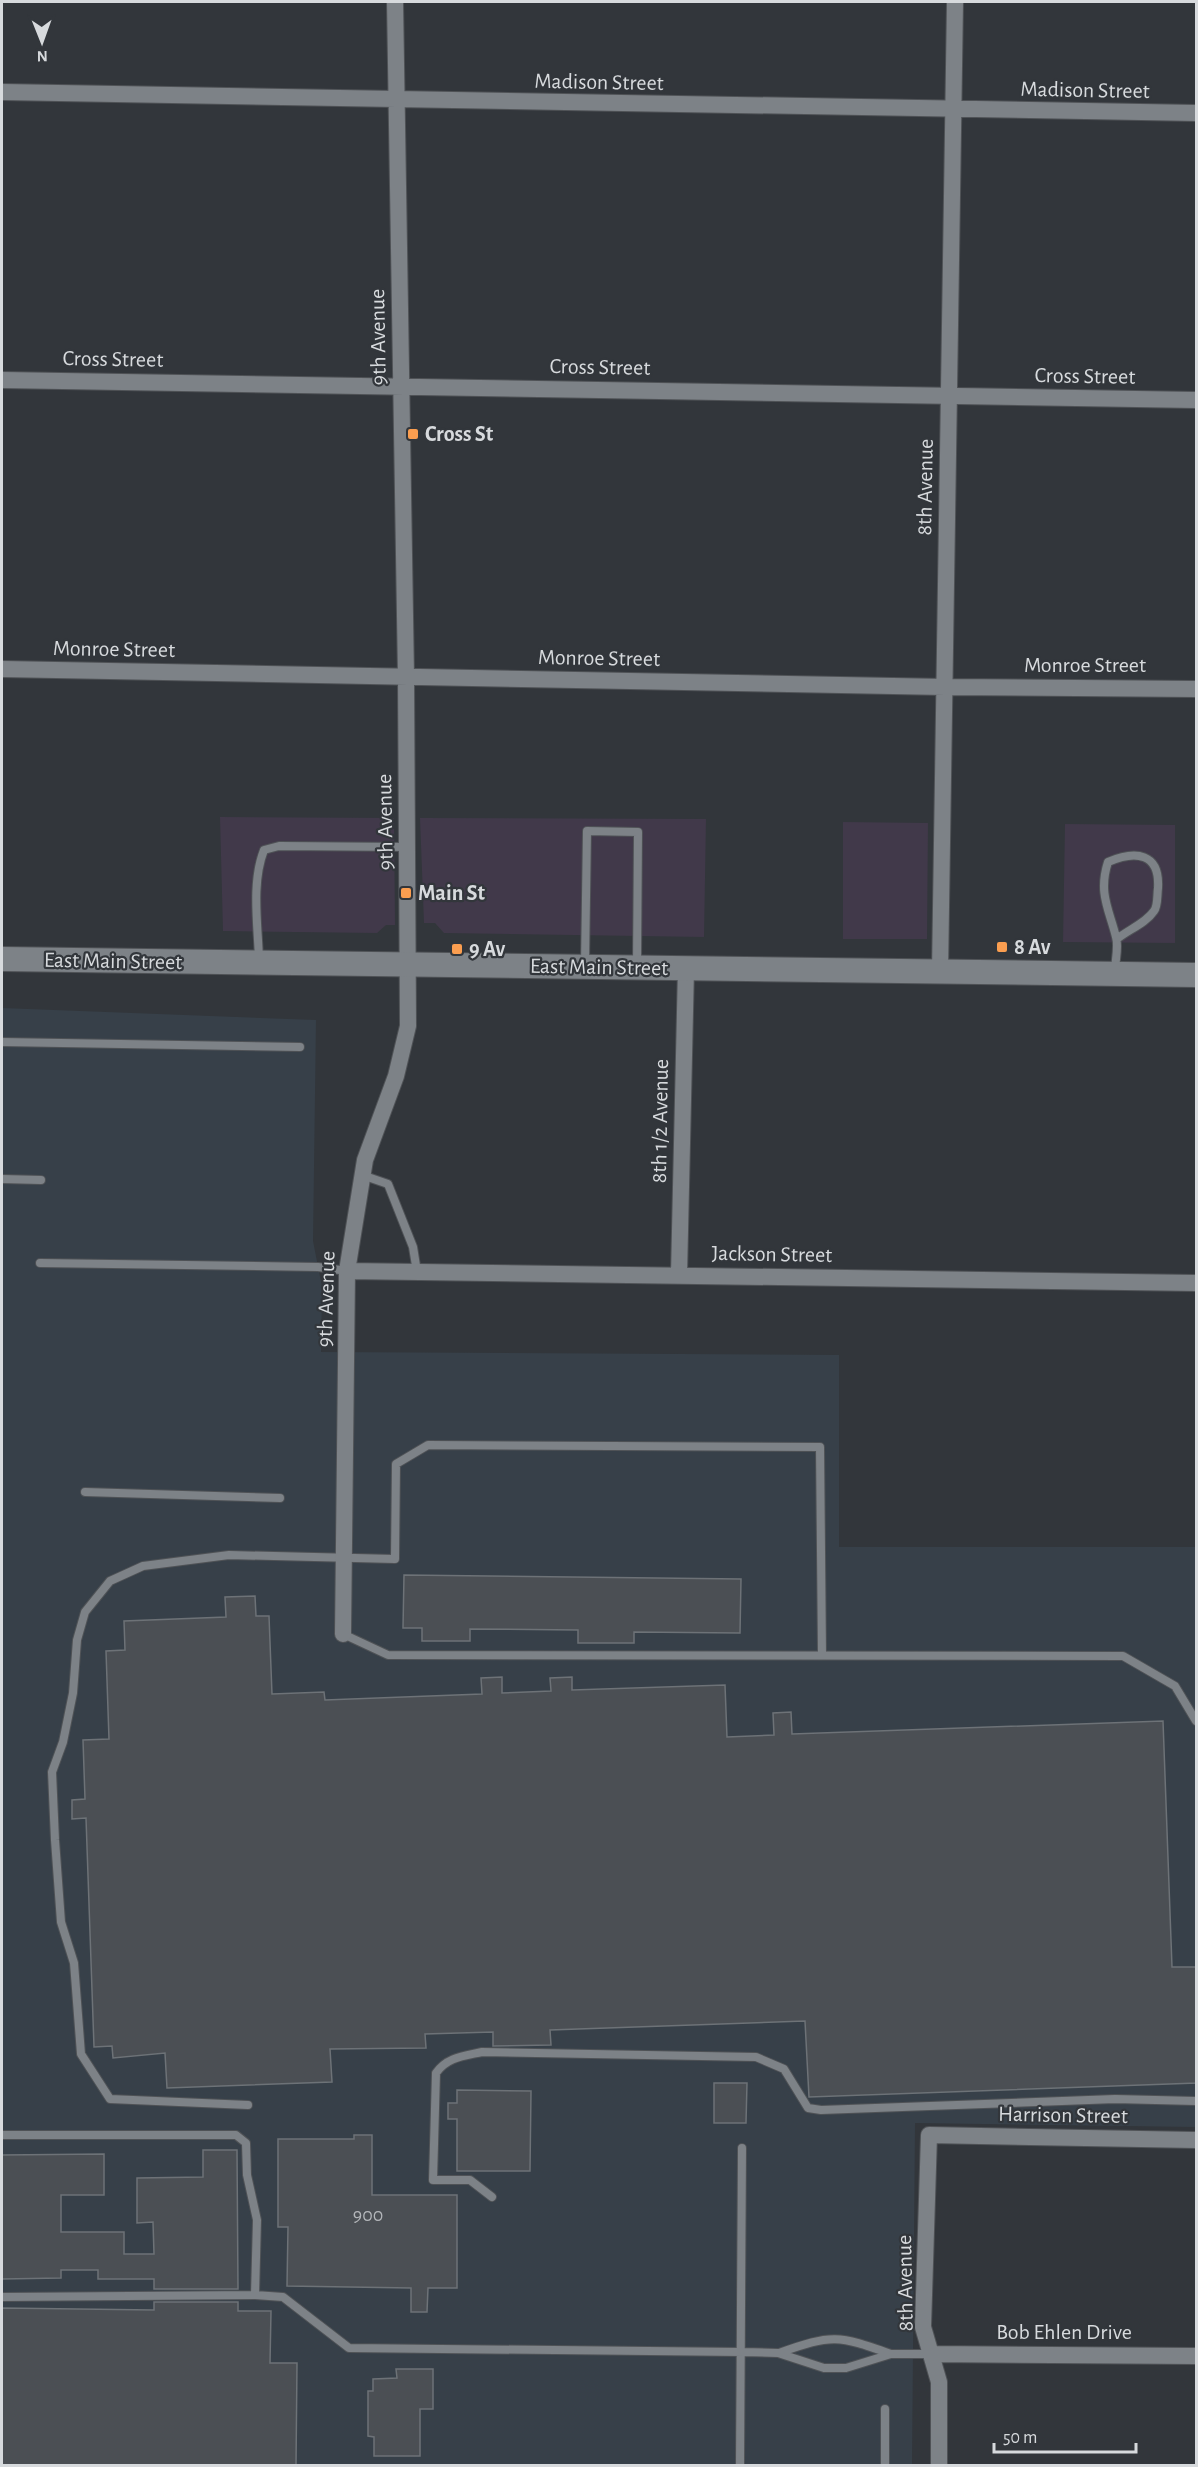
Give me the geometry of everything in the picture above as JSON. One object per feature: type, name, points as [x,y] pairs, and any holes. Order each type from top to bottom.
[{"type":"main road","name":"East Main Street","points":[[2,959],[1197,975]]},
{"type":"street","name":"9th Avenue","points":[[343,1634],[346,1558],[346,1271],[365,1160],[396,1076],[408,1026],[406,677],[395,2]]},
{"type":"street","name":"8th Avenue","points":[[940,972],[955,2]]},
{"type":"street","name":"Madison Street","points":[[2,92],[954,111],[1197,113]]},
{"type":"street","name":"Cross Street","points":[[2,380],[1197,400]]},
{"type":"street","name":"Monroe Street","points":[[2,669],[945,687],[1197,689]]},
{"type":"street","name":"8th 1/2 Avenue","points":[[679,1275],[686,968]]},
{"type":"street","name":"Jackson Street","points":[[346,1271],[1197,1283]]},
{"type":"street","name":"8th Avenue","points":[[929,2135],[923,2327],[939,2382],[939,2466]]},
{"type":"street","name":"Harrison Street","points":[[929,2135],[1197,2140]]},
{"type":"street","name":"Bob Ehlen Drive","points":[[932,2354],[1197,2356]]},
{"type":"lane","points":[[585,967],[587,831],[638,832],[637,968]]},
{"type":"lane","points":[[259,963],[259,862],[264,850],[279,846],[407,847]]},
{"type":"lane","points":[[1114,974],[1117,939],[1109,920],[1104,875],[1108,862],[1123,856],[1146,857],[1155,864],[1158,877],[1156,909],[1149,918],[1117,939]]},
{"type":"lane","points":[[2,1042],[300,1047]]},
{"type":"lane","points":[[362,1175],[388,1184],[413,1246],[417,1272]]},
{"type":"lane","points":[[2,1179],[41,1180]]},
{"type":"lane","points":[[40,1263],[318,1267],[346,1271]]},
{"type":"lane","points":[[248,2105],[110,2098],[81,2054],[74,1963],[61,1922],[52,1772],[63,1742],[74,1693],[77,1640],[85,1612],[110,1581],[143,1566],[229,1555],[396,1559],[396,1464],[429,1444],[820,1447],[822,1655]]},
{"type":"lane","points":[[86,1492],[280,1498]]},
{"type":"lane","points":[[343,1634],[388,1655],[1123,1656],[1175,1686],[1197,1720]]},
{"type":"lane","points":[[492,2197],[471,2180],[433,2180],[436,2073],[452,2059],[482,2052],[756,2057],[784,2069],[808,2108],[821,2110],[1115,2099],[1197,2101]]},
{"type":"lane","points":[[2,2135],[236,2135],[246,2143],[247,2175],[256,2220],[256,2295]]},
{"type":"lane","points":[[740,2466],[742,2148]]},
{"type":"lane","points":[[2,2297],[256,2295],[283,2297],[349,2348],[778,2353],[824,2368],[846,2368],[891,2354],[932,2354]]},
{"type":"lane","points":[[778,2353],[822,2338],[848,2339],[891,2354]]},
{"type":"lane","points":[[885,2409],[885,2466]]},
{"type":"shaded area","points":[[220,817],[394,818],[395,925],[386,925],[377,933],[223,931]]},
{"type":"shaded area","points":[[420,818],[706,819],[704,937],[444,933],[435,923],[424,923]]},
{"type":"shaded area","points":[[843,822],[928,823],[927,939],[843,939]]},
{"type":"shaded area","points":[[1065,824],[1175,825],[1175,943],[1063,942]]},
{"type":"shaded area","points":[[2,1008],[316,1020],[313,1241],[322,1287],[321,1352],[839,1355],[839,1547],[1196,1547],[1196,2127],[915,2123],[912,2465],[2,2466]]},
{"type":"building","points":[[404,1575],[741,1579],[740,1633],[634,1632],[634,1643],[578,1643],[578,1630],[470,1629],[470,1641],[422,1641],[422,1628],[403,1628]]},
{"type":"building","points":[[255,1596],[256,1616],[269,1616],[272,1694],[324,1692],[325,1700],[482,1694],[481,1678],[502,1677],[502,1693],[551,1691],[550,1678],[572,1677],[572,1690],[725,1685],[727,1737],[774,1735],[773,1713],[791,1712],[792,1734],[1163,1721],[1172,1967],[1197,1967],[1197,2083],[809,2097],[805,2021],[550,2030],[551,2045],[493,2046],[493,2032],[425,2034],[426,2048],[330,2049],[332,2082],[167,2088],[165,2053],[113,2058],[112,2046],[94,2047],[86,1818],[72,1819],[72,1800],[85,1799],[83,1740],[109,1739],[106,1651],[125,1650],[124,1621],[226,1617],[225,1597]]},
{"type":"building","points":[[714,2083],[747,2083],[746,2123],[714,2123]]},
{"type":"building","points":[[457,2090],[531,2091],[530,2171],[457,2171],[457,2119],[448,2119],[448,2103],[457,2103]]},
{"type":"building","points":[[354,2135],[372,2135],[372,2195],[457,2195],[457,2288],[428,2288],[427,2312],[411,2312],[411,2288],[287,2286],[288,2227],[278,2227],[278,2139],[354,2139]]},
{"type":"building","points":[[203,2150],[237,2150],[238,2289],[154,2289],[154,2279],[98,2279],[98,2270],[61,2270],[61,2278],[2,2279],[2,2155],[104,2154],[104,2195],[61,2195],[61,2232],[124,2232],[124,2254],[154,2254],[153,2222],[137,2223],[137,2178],[203,2177]]},
{"type":"building","points":[[154,2302],[238,2302],[238,2311],[271,2311],[270,2363],[297,2363],[296,2466],[2,2466],[2,2308],[154,2310]]},
{"type":"building","points":[[396,2369],[433,2369],[433,2409],[420,2409],[420,2456],[374,2456],[374,2437],[368,2436],[368,2391],[373,2391],[373,2379],[397,2378]]},
{"type":"place","name":"Cross St","points":[[413,434]]},
{"type":"place","name":"Main St","points":[[406,893]]},
{"type":"place","name":"8 Av","points":[[1002,947]]},
{"type":"place","name":"9 Av","points":[[457,949]]}]
